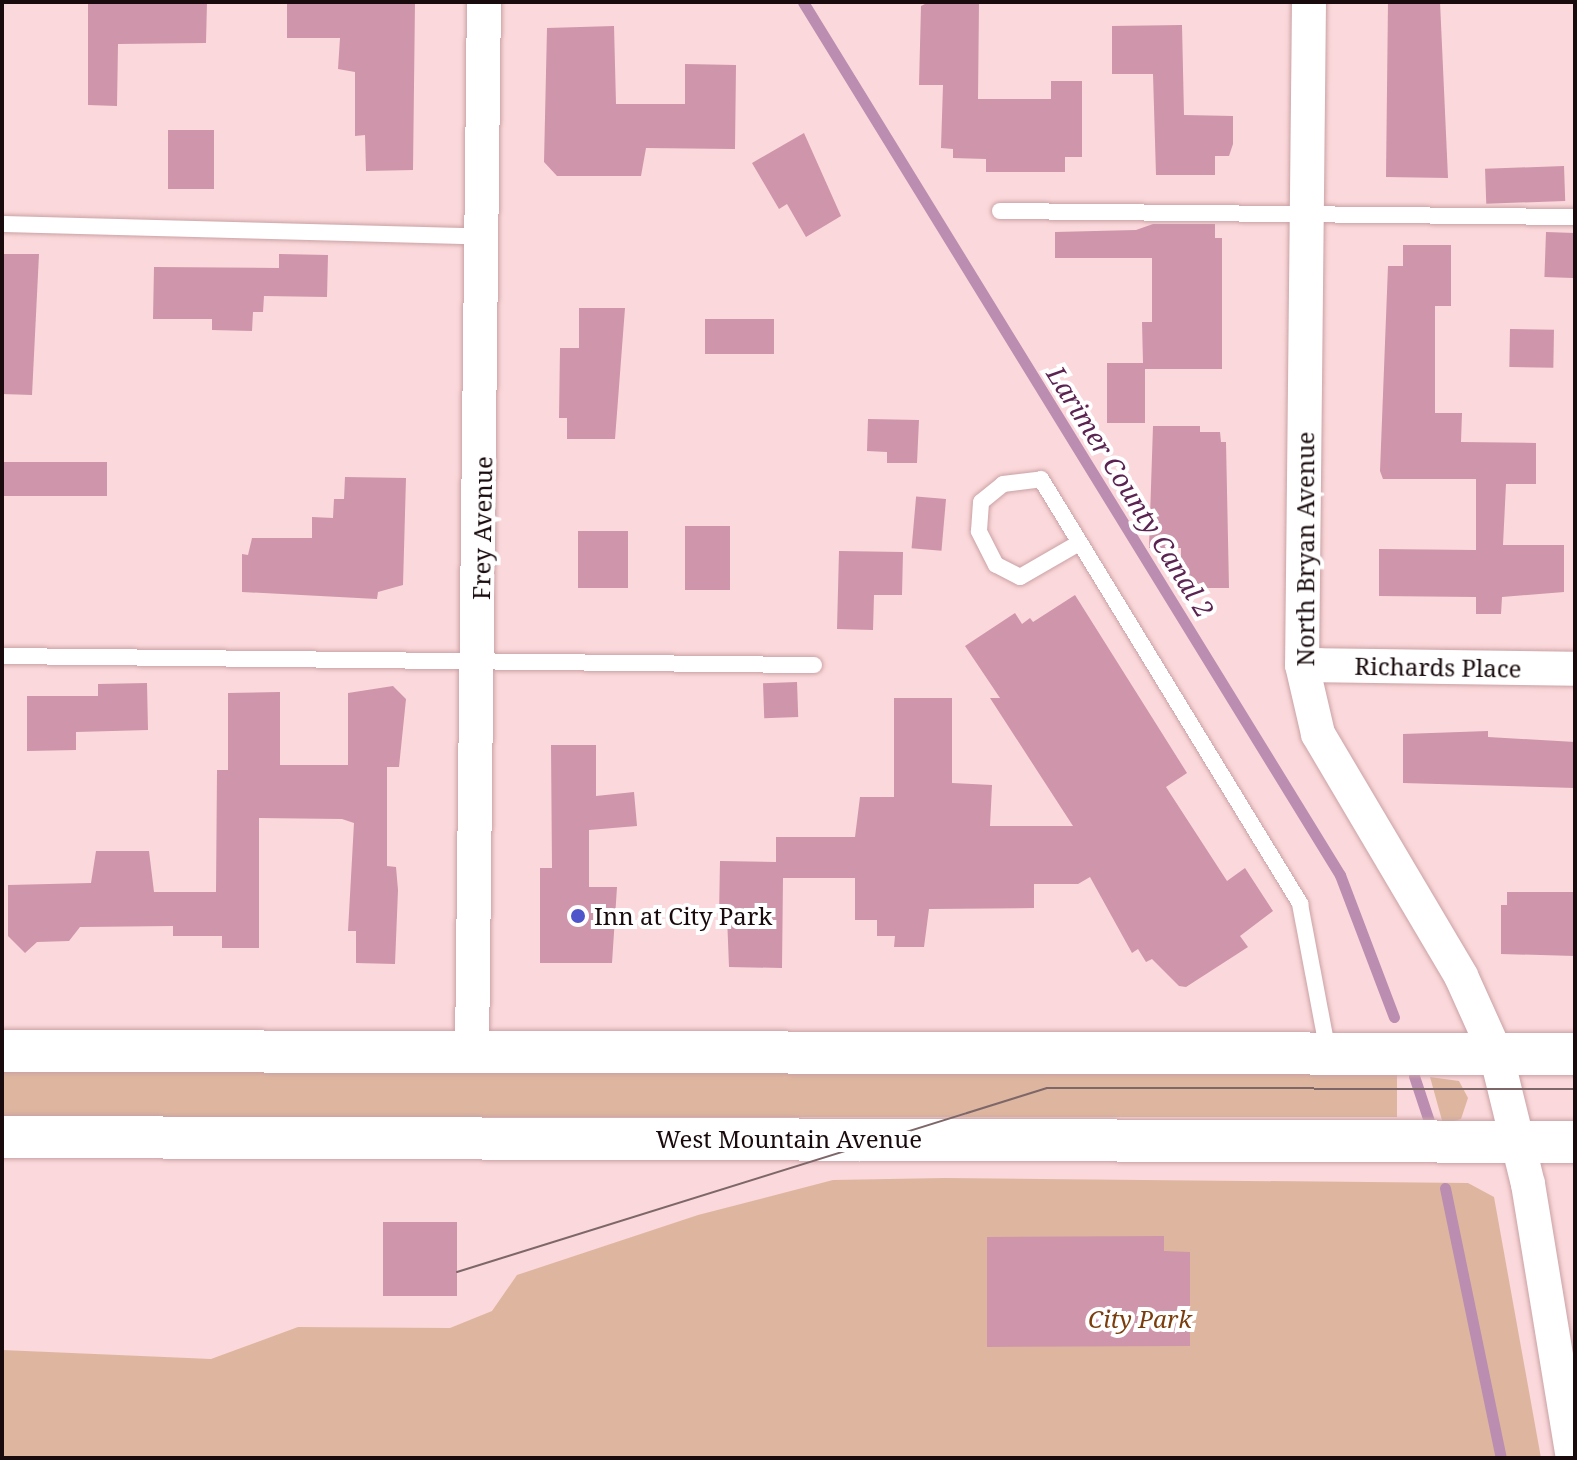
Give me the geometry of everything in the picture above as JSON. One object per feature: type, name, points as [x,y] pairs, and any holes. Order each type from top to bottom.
[{"type":"street","name":"Frey Avenue","points":[[472,1053],[481,659],[484,2]]},
{"type":"street","name":"North Bryan Avenue","points":[[1309,2],[1302,665],[1318,734],[1461,976],[1496,1054],[1519,1142],[1569,1391],[1573,1458]]},
{"type":"street","name":"Richards Place","points":[[1302,665],[1575,669]]},
{"type":"street","points":[[2,1051],[1575,1054]]},
{"type":"street","name":"West Mountain Avenue","points":[[2,1137],[1575,1142]]},
{"type":"lane","points":[[1000,211],[1575,217]]},
{"type":"lane","points":[[2,224],[485,237]]},
{"type":"lane","points":[[1079,543],[1020,577],[996,565],[979,531],[981,502],[1003,484],[1041,479],[1300,904],[1328,1054]]},
{"type":"lane","points":[[2,656],[814,665]]},
{"type":"green space","points":[[2,1070],[1397,1070],[1397,1117],[2,1117]]},
{"type":"green space","points":[[1430,1077],[1459,1081],[1468,1098],[1461,1119],[1443,1124]]},
{"type":"green space","name":"City Park","points":[[945,1178],[1468,1183],[1494,1197],[1541,1458],[2,1458],[2,1350],[211,1359],[298,1327],[450,1328],[492,1311],[517,1275],[698,1215],[833,1180]]},
{"type":"building","points":[[88,2],[207,2],[206,43],[118,44],[117,106],[88,105]]},
{"type":"building","points":[[287,2],[415,2],[413,170],[366,171],[365,135],[355,136],[355,72],[338,69],[340,38],[287,38]]},
{"type":"building","points":[[929,2],[979,2],[978,99],[1051,99],[1051,81],[1082,81],[1082,157],[1065,157],[1065,172],[986,172],[986,159],[953,158],[953,149],[941,148],[943,85],[919,85],[921,6]]},
{"type":"building","points":[[1388,2],[1440,2],[1448,178],[1386,177]]},
{"type":"building","points":[[1182,25],[1184,115],[1233,116],[1233,144],[1229,156],[1215,156],[1215,175],[1156,175],[1153,74],[1112,74],[1112,26]]},
{"type":"building","points":[[614,26],[616,104],[685,104],[685,64],[736,65],[735,149],[646,148],[641,176],[557,176],[544,162],[547,28]]},
{"type":"building","points":[[168,130],[214,130],[214,189],[168,189]]},
{"type":"building","points":[[804,133],[841,216],[806,237],[787,204],[779,209],[752,163]]},
{"type":"building","points":[[1564,166],[1565,201],[1486,204],[1485,169]]},
{"type":"building","points":[[1153,224],[1215,224],[1215,238],[1222,238],[1222,369],[1145,369],[1145,423],[1107,423],[1107,363],[1143,363],[1142,322],[1152,322],[1152,258],[1055,258],[1055,232],[1136,230]]},
{"type":"building","points":[[1546,232],[1575,233],[1573,278],[1544,277]]},
{"type":"building","points":[[1403,245],[1451,245],[1451,306],[1435,306],[1435,413],[1462,413],[1461,442],[1536,443],[1536,484],[1506,484],[1503,545],[1564,545],[1564,592],[1502,597],[1501,614],[1476,614],[1476,597],[1379,596],[1379,549],[1476,550],[1476,479],[1383,479],[1380,471],[1388,266],[1403,266]]},
{"type":"building","points":[[2,254],[39,254],[32,395],[2,394]]},
{"type":"building","points":[[279,254],[328,255],[327,297],[264,296],[263,312],[253,312],[252,331],[212,330],[212,319],[153,319],[154,267],[279,268]]},
{"type":"building","points":[[579,308],[625,308],[615,439],[567,439],[567,418],[559,418],[560,348],[579,348]]},
{"type":"building","points":[[705,319],[774,319],[774,354],[705,354]]},
{"type":"building","points":[[1510,329],[1554,330],[1553,368],[1509,367]]},
{"type":"building","points":[[868,419],[919,420],[917,463],[887,463],[887,452],[867,451]]},
{"type":"building","points":[[1153,426],[1200,426],[1200,432],[1220,432],[1221,442],[1226,442],[1229,588],[1181,588],[1181,548],[1149,548]]},
{"type":"building","points":[[2,462],[107,462],[107,496],[2,496]]},
{"type":"building","points":[[345,477],[406,478],[403,585],[378,592],[377,599],[242,592],[242,554],[248,555],[252,538],[312,538],[312,517],[333,518],[334,499],[344,499]]},
{"type":"building","points":[[916,496],[946,499],[941,551],[912,548]]},
{"type":"building","points":[[685,526],[730,526],[730,590],[685,590]]},
{"type":"building","points":[[578,531],[628,531],[628,588],[578,588]]},
{"type":"building","points":[[839,551],[903,552],[902,595],[874,595],[873,630],[837,629]]},
{"type":"building","points":[[1075,595],[1187,773],[1166,787],[1227,881],[1245,868],[1273,911],[1240,936],[1248,947],[1186,987],[1179,986],[1152,959],[1146,962],[1138,949],[1132,953],[1090,877],[1078,884],[1034,884],[1034,908],[929,909],[924,947],[894,947],[895,936],[877,936],[877,920],[855,920],[855,878],[783,878],[782,968],[729,967],[727,916],[719,916],[720,861],[776,862],[776,837],[855,837],[860,797],[894,797],[894,698],[952,698],[952,783],[992,785],[990,826],[1073,826],[990,698],[1000,698],[965,646],[1015,613],[1022,624],[1030,618],[1033,622]]},
{"type":"building","points":[[797,682],[798,717],[764,718],[763,683]]},
{"type":"building","points":[[147,683],[148,730],[76,732],[76,750],[27,751],[27,696],[98,696],[98,684]]},
{"type":"building","points":[[393,686],[406,699],[399,767],[387,767],[387,866],[396,867],[398,890],[395,964],[356,963],[356,931],[348,931],[354,823],[342,819],[259,818],[259,948],[222,948],[222,936],[173,936],[173,926],[80,927],[69,941],[37,942],[25,953],[8,936],[8,885],[91,883],[96,851],[149,851],[154,892],[216,892],[217,770],[228,770],[228,693],[280,692],[280,765],[348,765],[348,693]]},
{"type":"building","points":[[1488,731],[1488,737],[1575,742],[1575,788],[1403,783],[1403,734]]},
{"type":"building","points":[[551,745],[596,745],[596,796],[634,792],[637,826],[589,830],[589,887],[617,887],[612,963],[540,963],[540,868],[552,868]]},
{"type":"building","points":[[1507,892],[1575,892],[1575,956],[1501,954],[1501,905],[1507,905]]},
{"type":"building","points":[[383,1222],[457,1222],[457,1296],[383,1296]]},
{"type":"building","points":[[1164,1236],[1164,1251],[1190,1252],[1190,1346],[987,1347],[987,1237]]},
{"type":"waterway","name":"Larimer County Canal 2","points":[[803,2],[1340,875],[1394,1017]]},
{"type":"waterway","name":"Larimer County Canal 2","points":[[1414,1076],[1430,1124]]},
{"type":"waterway","name":"Larimer County Canal 2","points":[[1445,1188],[1501,1458]]},
{"type":"tram line","points":[[457,1272],[1047,1088],[1575,1089]]},
{"type":"place","name":"Inn at City Park","points":[[578,916]]}]
